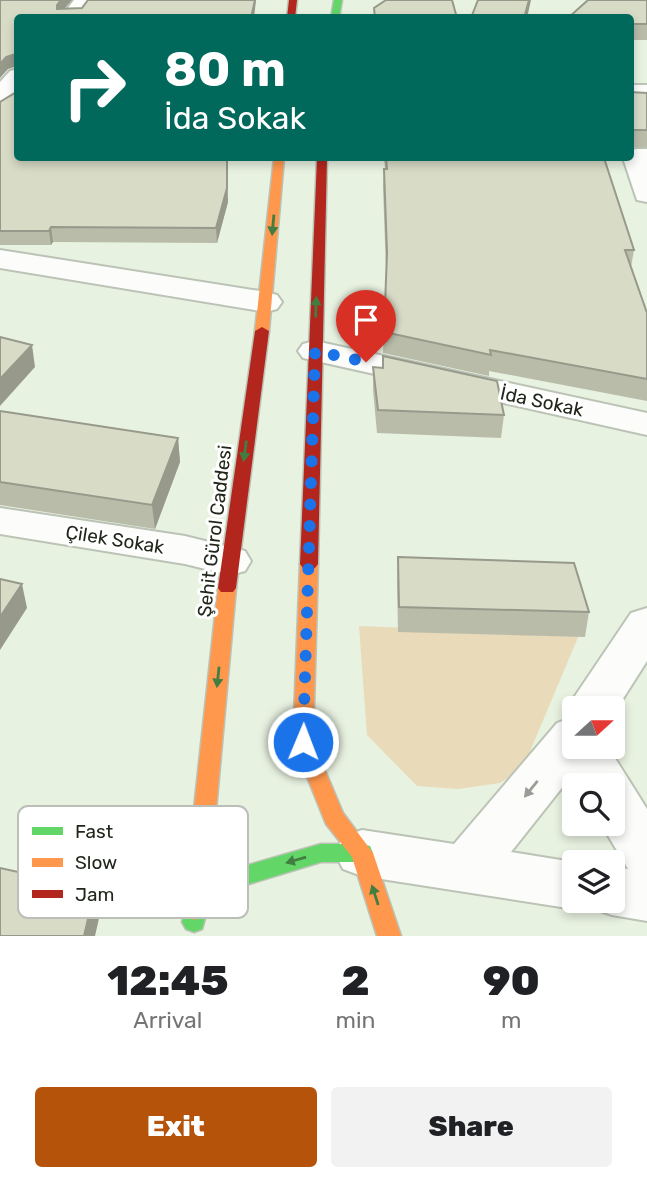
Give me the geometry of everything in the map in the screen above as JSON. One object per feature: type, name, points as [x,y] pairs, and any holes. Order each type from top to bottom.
[{"type":"main road","name":"Şehit Gürol Caddesi","points":[[205,806],[230,561],[266,302],[279,161]]},
{"type":"main road","points":[[322,161],[303,742],[334,818],[362,853],[389,936]]},
{"type":"main road","points":[[248,874],[321,853],[362,853]]},
{"type":"main road","name":"Şehit Gürol Caddesi","points":[[193,936],[194,918]]},
{"type":"street","points":[[73,14],[85,0]]},
{"type":"street","points":[[0,96],[14,80]]},
{"type":"street","points":[[647,157],[636,157],[647,194]]},
{"type":"street","points":[[0,259],[266,302]]},
{"type":"street","name":"İda Sokak","points":[[315,351],[647,424]]},
{"type":"street","name":"Çilek Sokak","points":[[0,521],[185,550],[230,561]]},
{"type":"street","points":[[600,696],[647,624]]},
{"type":"street","points":[[467,867],[562,751]]},
{"type":"street","points":[[625,819],[647,854]]},
{"type":"street","points":[[362,853],[562,883]]},
{"type":"street","points":[[625,893],[647,897]]},
{"type":"shaded area","points":[[359,626],[579,635],[523,768],[500,783],[458,789],[417,786],[367,735]]},
{"type":"building","points":[[0,0],[61,0],[57,9],[82,8],[88,0],[255,0],[252,14],[14,14],[14,55],[6,57],[0,64]]},
{"type":"building","points":[[386,0],[452,0],[456,14],[375,14],[374,8]]},
{"type":"building","points":[[478,0],[529,0],[525,14],[473,14]]},
{"type":"building","points":[[588,0],[647,0],[647,24],[634,24],[634,14],[572,14]]},
{"type":"building","points":[[634,92],[647,93],[647,130],[634,130]]},
{"type":"building","points":[[14,93],[14,161],[227,161],[227,188],[216,228],[51,227],[49,231],[0,231],[0,102]]},
{"type":"building","points":[[386,161],[605,161],[634,250],[625,250],[647,313],[647,379],[490,350],[491,355],[384,332],[387,253],[384,169],[387,169]]},
{"type":"building","points":[[0,337],[32,345],[0,379]]},
{"type":"building","points":[[383,356],[497,381],[504,415],[378,410],[373,367],[383,368]]},
{"type":"building","points":[[0,411],[178,438],[152,505],[0,482]]},
{"type":"building","points":[[398,557],[574,563],[589,612],[399,607]]},
{"type":"building","points":[[0,579],[22,584],[0,617]]},
{"type":"building","points":[[0,868],[18,872],[18,918],[88,918],[84,936],[0,936]]},
{"type":"traffic: fast","points":[[336,14],[338,0]]},
{"type":"traffic: fast","points":[[248,874],[321,853],[362,853]]},
{"type":"traffic: fast","points":[[194,918],[194,922]]},
{"type":"traffic: slow","points":[[262,331],[279,161]]},
{"type":"traffic: slow","points":[[309,564],[303,742],[334,818],[362,853],[389,936]]},
{"type":"traffic: slow","points":[[205,806],[227,588]]},
{"type":"traffic: jam","points":[[291,14],[293,0]]},
{"type":"traffic: jam","points":[[309,564],[322,161]]},
{"type":"traffic: jam","points":[[227,588],[262,331]]},
{"type":"route","points":[[303,742],[315,351],[366,362]]}]
